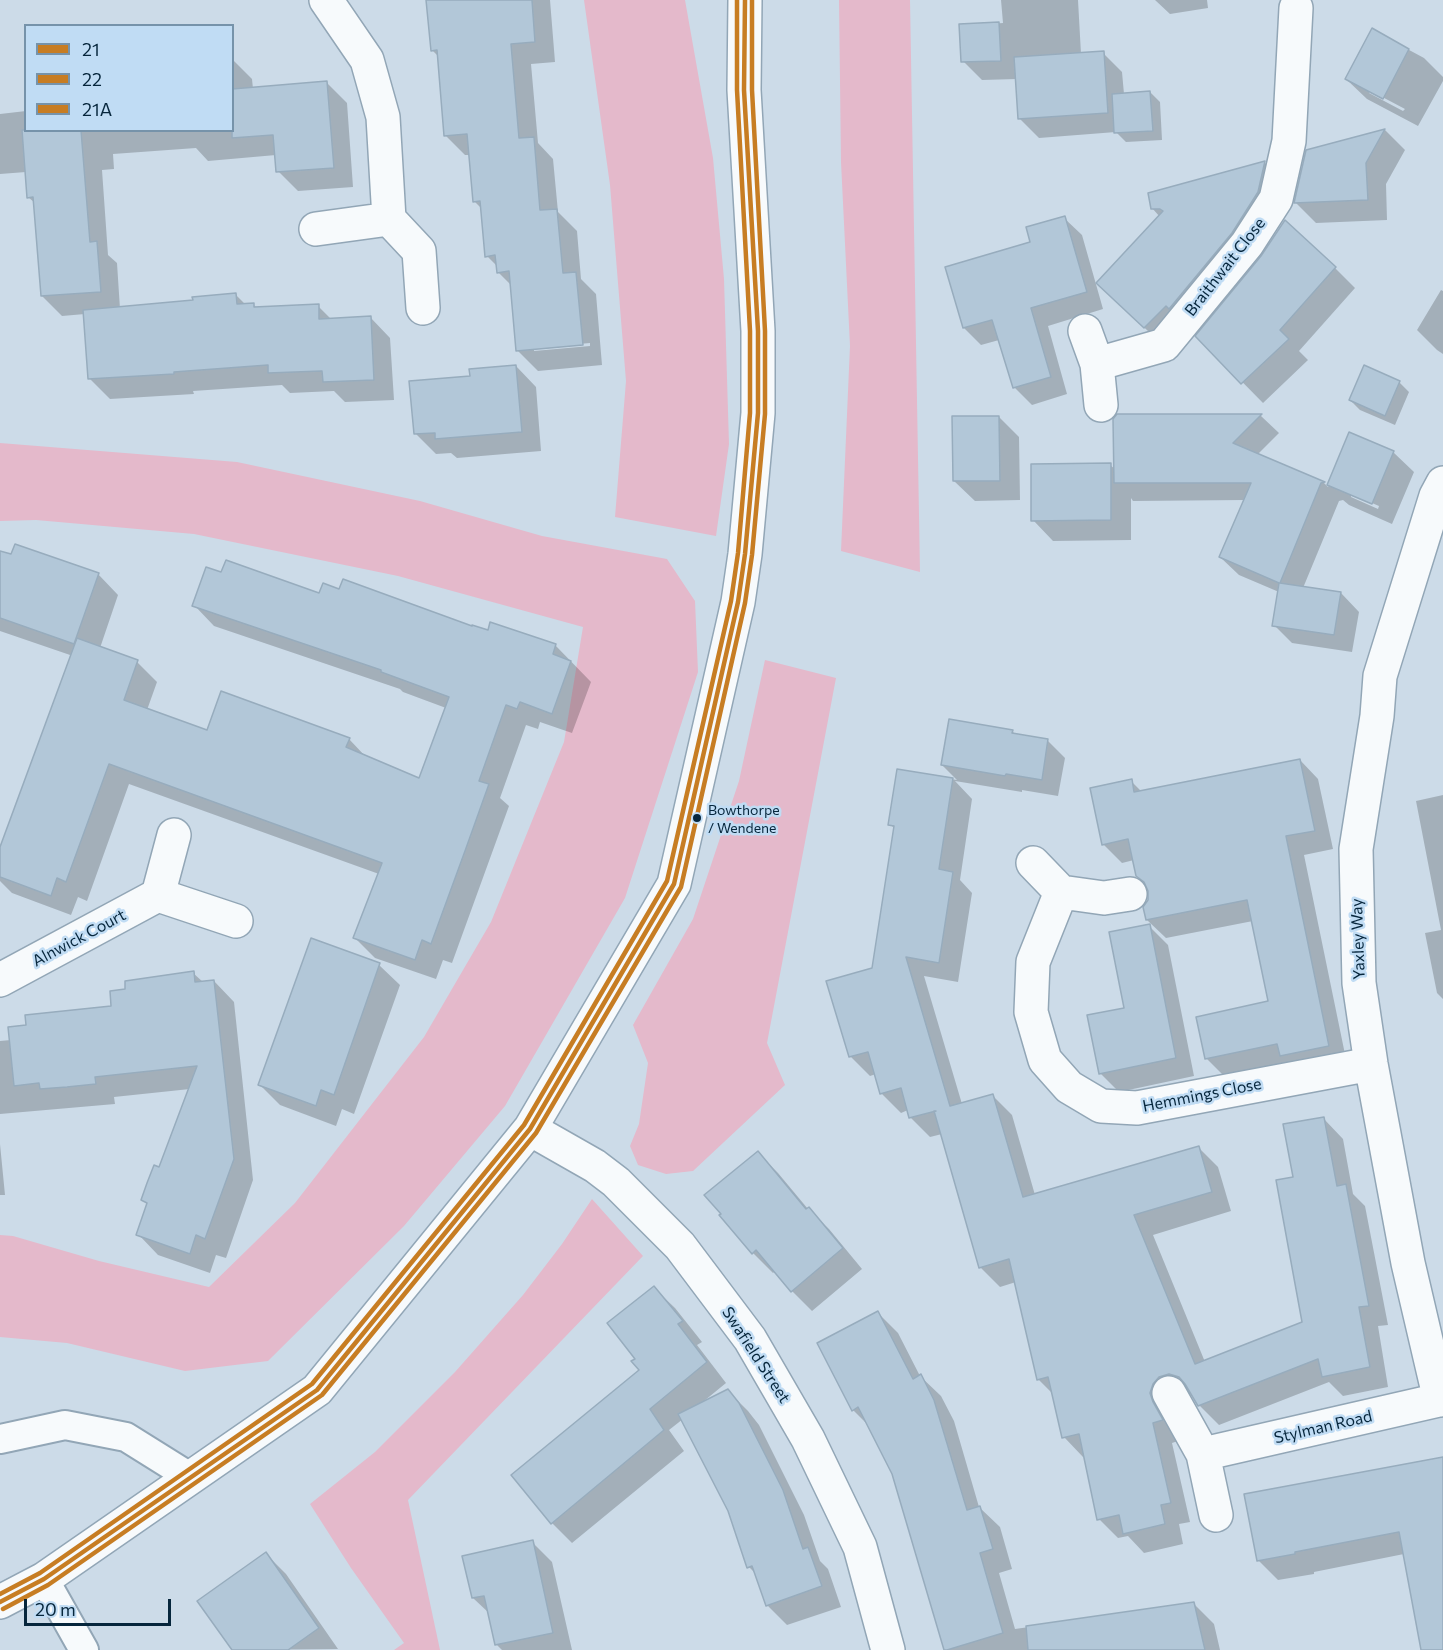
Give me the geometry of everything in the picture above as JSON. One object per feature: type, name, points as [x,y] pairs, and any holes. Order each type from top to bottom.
[{"type":"street","points":[[326,0],[367,60],[383,117],[389,219],[419,251],[423,308]]},
{"type":"street","points":[[0,1602],[44,1579],[317,1390],[530,1129],[674,884],[738,603],[745,554],[758,413],[758,332],[744,90],[733,0]]},
{"type":"street","points":[[744,90],[745,0]]},
{"type":"street","name":"Braithwait Close","points":[[1097,364],[1164,345],[1247,244],[1276,199],[1288,141],[1301,3]]},
{"type":"street","points":[[316,229],[389,219]]},
{"type":"street","points":[[1085,331],[1097,364],[1101,405]]},
{"type":"street","name":"Yaxley Way","points":[[1442,1399],[1408,1263],[1371,1064],[1359,983],[1356,849],[1377,716],[1380,675],[1424,541],[1436,496],[1443,483]]},
{"type":"street","points":[[174,835],[158,895],[236,921]]},
{"type":"street","points":[[1033,863],[1061,892],[1104,897],[1130,894]]},
{"type":"street","name":"Hemmings Close","points":[[1061,892],[1033,962],[1031,1012],[1045,1060],[1069,1087],[1101,1106],[1137,1108],[1371,1064]]},
{"type":"street","name":"Alnwick Court","points":[[0,980],[158,895]]},
{"type":"street","name":"Swafield Street","points":[[530,1129],[595,1166],[616,1182],[680,1246],[750,1339],[808,1439],[860,1547],[888,1650]]},
{"type":"street","points":[[1169,1393],[1203,1454],[1216,1515]]},
{"type":"street","name":"Stylman Road","points":[[1203,1454],[1442,1399]]},
{"type":"lane","points":[[0,1439],[65,1425],[116,1435],[126,1437],[190,1477]]},
{"type":"lane","points":[[44,1579],[84,1650]]},
{"type":"shaded area","points":[[584,0],[685,0],[713,158],[724,279],[729,444],[716,536],[615,517],[626,381],[610,185]]},
{"type":"shaded area","points":[[839,0],[910,0],[920,572],[841,551],[850,346],[841,162]]},
{"type":"shaded area","points":[[0,443],[237,462],[420,501],[542,536],[667,559],[695,601],[698,672],[625,898],[505,1106],[404,1226],[268,1361],[185,1371],[67,1343],[0,1337],[0,1235],[13,1236],[99,1261],[209,1287],[295,1203],[424,1037],[491,922],[564,742],[583,627],[398,576],[194,534],[36,520],[0,521]]},
{"type":"shaded area","points":[[765,660],[836,678],[767,1043],[785,1085],[693,1171],[666,1174],[638,1165],[630,1146],[639,1124],[648,1063],[633,1025],[693,919],[739,781]]},
{"type":"shaded area","points":[[592,1199],[643,1256],[408,1500],[440,1650],[394,1650],[404,1643],[351,1568],[310,1504],[375,1452],[455,1372],[523,1295],[562,1244]]},
{"type":"building","points":[[426,0],[532,0],[535,42],[511,44],[519,138],[534,137],[540,210],[557,209],[563,273],[576,272],[583,345],[516,351],[509,271],[497,273],[495,255],[485,257],[480,201],[473,202],[467,134],[444,136],[437,50],[431,51]]},
{"type":"building","points":[[999,22],[1001,61],[961,62],[959,24]]},
{"type":"building","points":[[1372,28],[1409,49],[1383,99],[1345,79]]},
{"type":"building","points":[[1104,51],[1108,113],[1018,119],[1014,57]]},
{"type":"building","points":[[327,81],[334,168],[276,172],[273,135],[232,138],[234,89]]},
{"type":"building","points":[[1150,91],[1153,131],[1114,133],[1112,94]]},
{"type":"building","points":[[1385,129],[1366,163],[1368,200],[1294,203],[1306,150]]},
{"type":"building","points":[[22,130],[24,132],[81,132],[90,242],[97,241],[101,292],[41,296],[33,197],[27,198]]},
{"type":"building","points":[[1265,161],[1258,192],[1232,233],[1169,309],[1166,306],[1144,328],[1096,283],[1163,211],[1151,209],[1148,193]]},
{"type":"building","points":[[1065,216],[1087,292],[1031,308],[1051,377],[1013,388],[992,320],[963,328],[945,267],[1030,242],[1026,227]]},
{"type":"building","points":[[1285,220],[1336,267],[1280,330],[1289,339],[1241,384],[1195,336],[1261,256]]},
{"type":"building","points":[[236,293],[237,304],[254,303],[254,307],[319,304],[319,319],[371,316],[374,380],[323,382],[322,371],[268,373],[268,365],[88,379],[83,310],[193,300],[192,297]]},
{"type":"building","points":[[516,365],[522,432],[435,439],[435,433],[414,434],[409,381],[470,376],[469,369]]},
{"type":"building","points":[[1364,365],[1400,381],[1385,416],[1349,400]]},
{"type":"building","points":[[1117,414],[1262,414],[1233,443],[1325,482],[1321,483],[1280,583],[1341,592],[1334,635],[1272,626],[1279,583],[1219,557],[1251,483],[1114,483],[1113,419]]},
{"type":"building","points":[[952,416],[999,416],[1000,481],[953,481]]},
{"type":"building","points":[[1349,432],[1394,451],[1372,504],[1327,485]]},
{"type":"building","points":[[1111,463],[1111,520],[1031,521],[1031,464]]},
{"type":"building","points":[[15,544],[99,573],[74,644],[0,618],[0,551],[11,554]]},
{"type":"building","points":[[226,560],[319,593],[323,583],[339,589],[343,579],[472,626],[488,630],[490,622],[556,644],[553,654],[571,661],[552,714],[520,702],[517,709],[506,705],[479,781],[489,784],[431,944],[422,940],[415,960],[353,938],[382,863],[109,764],[66,882],[57,878],[51,896],[0,877],[0,847],[77,638],[138,660],[124,700],[207,730],[221,691],[350,738],[346,747],[419,778],[449,697],[381,672],[381,670],[192,606],[206,567],[221,572]]},
{"type":"building","points":[[949,719],[1013,730],[1012,733],[1048,739],[1042,780],[941,765]]},
{"type":"building","points":[[1300,759],[1315,831],[1286,836],[1329,1046],[1280,1056],[1277,1044],[1205,1059],[1196,1017],[1268,1001],[1247,900],[1146,920],[1143,907],[1148,900],[1148,891],[1144,882],[1136,876],[1128,839],[1102,845],[1090,788],[1132,779],[1134,792]]},
{"type":"building","points":[[897,769],[953,778],[939,869],[953,872],[939,963],[906,957],[950,1106],[993,1094],[1023,1197],[1199,1146],[1212,1192],[1134,1215],[1195,1364],[1302,1322],[1276,1180],[1293,1177],[1283,1124],[1324,1117],[1337,1186],[1346,1184],[1369,1306],[1359,1307],[1370,1367],[1322,1377],[1318,1359],[1198,1406],[1179,1377],[1169,1374],[1159,1377],[1150,1393],[1163,1420],[1153,1423],[1171,1503],[1161,1505],[1165,1524],[1123,1534],[1119,1515],[1097,1520],[1079,1434],[1062,1438],[1048,1377],[1037,1380],[1009,1259],[979,1268],[934,1111],[909,1118],[901,1088],[880,1094],[868,1052],[849,1057],[826,981],[872,968],[894,826],[888,825]]},
{"type":"building","points":[[1150,924],[1176,1058],[1099,1074],[1087,1015],[1124,1008],[1109,932]]},
{"type":"building","points":[[311,938],[380,963],[334,1095],[321,1090],[316,1106],[258,1085]]},
{"type":"building","points":[[194,971],[195,982],[214,980],[234,1159],[205,1239],[196,1235],[190,1254],[136,1235],[147,1203],[141,1200],[147,1183],[154,1165],[159,1167],[197,1066],[95,1077],[96,1084],[40,1089],[39,1083],[14,1086],[8,1027],[26,1025],[25,1015],[111,1006],[110,991],[125,989],[125,981]]},
{"type":"building","points":[[758,1151],[806,1209],[809,1207],[843,1248],[791,1292],[756,1250],[752,1254],[704,1195]]},
{"type":"building","points":[[654,1286],[683,1321],[678,1324],[707,1362],[650,1409],[664,1430],[551,1524],[511,1475],[639,1370],[631,1361],[635,1359],[607,1323]]},
{"type":"building","points":[[878,1311],[913,1379],[921,1374],[934,1400],[967,1510],[980,1506],[993,1549],[980,1553],[1003,1633],[947,1650],[944,1650],[892,1474],[858,1407],[852,1411],[817,1343]]},
{"type":"building","points":[[728,1389],[739,1403],[783,1490],[803,1549],[808,1547],[822,1586],[766,1606],[752,1566],[747,1568],[728,1511],[678,1414]]},
{"type":"building","points":[[1443,1457],[1443,1650],[1421,1650],[1399,1532],[1257,1561],[1244,1494]]},
{"type":"building","points":[[533,1540],[553,1633],[495,1645],[484,1596],[472,1598],[462,1556]]},
{"type":"building","points":[[266,1552],[319,1628],[288,1650],[232,1650],[197,1601]]},
{"type":"building","points":[[1194,1602],[1205,1650],[1028,1650],[1026,1626]]},
{"type":"transit line","name":"21A","points":[[0,1594],[40,1573],[312,1384],[524,1125],[667,881],[731,601],[738,553],[750,413],[750,331],[737,90],[737,0]]},
{"type":"transit line","name":"21","points":[[0,1602],[44,1579],[317,1390],[530,1129],[674,884],[738,602],[745,554],[758,413],[758,331],[744,90],[745,0]]},
{"type":"transit line","name":"22","points":[[3,1609],[48,1585],[322,1395],[536,1133],[681,887],[745,603],[752,555],[765,414],[765,331],[752,90],[752,0]]},
{"type":"place","name":"Bowthorpe / Wendene","points":[[697,818]]}]
